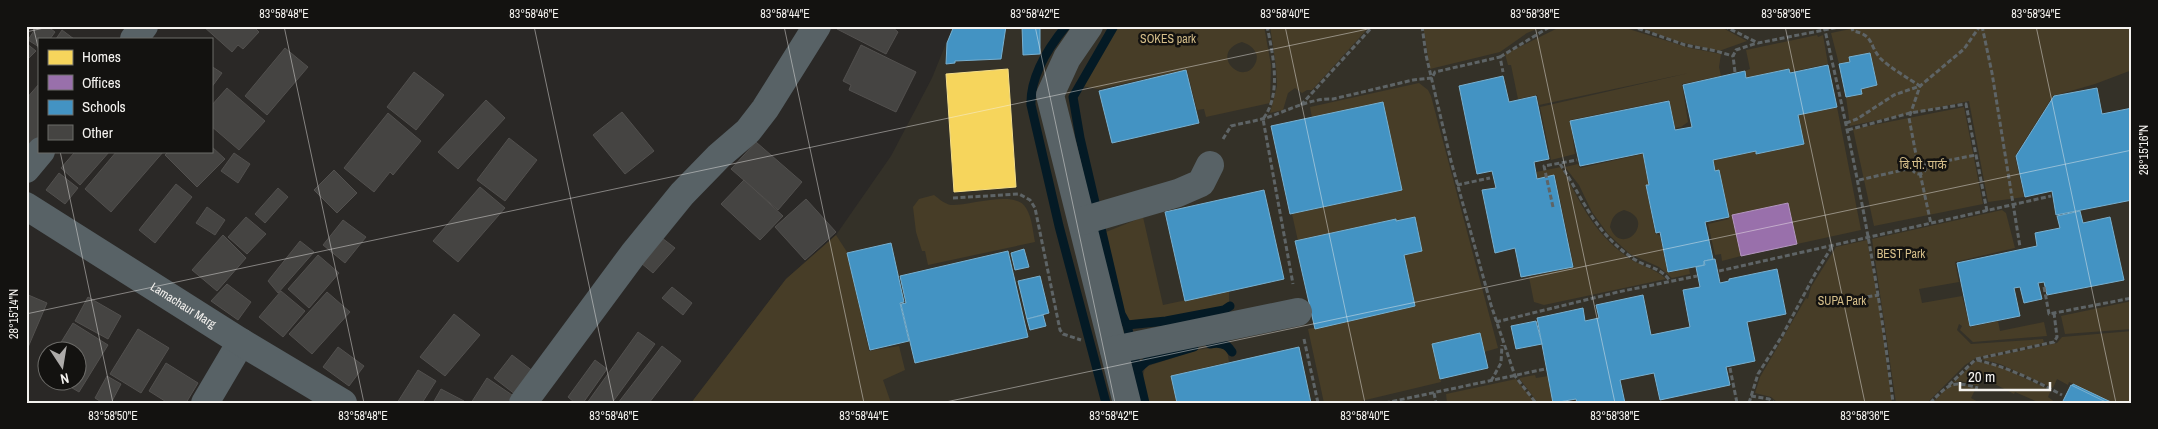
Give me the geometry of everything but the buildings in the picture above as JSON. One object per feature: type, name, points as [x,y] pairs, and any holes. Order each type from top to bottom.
[{"type":"street","points":[[135,38],[144,26]]},
{"type":"street","points":[[523,403],[634,254],[682,194],[718,156],[748,130],[765,109],[817,26]]},
{"type":"street","points":[[1089,26],[1067,58],[1050,95],[1127,403]]},
{"type":"street","points":[[26,169],[40,152]]},
{"type":"street","points":[[1082,222],[1178,193],[1201,183],[1210,165]]},
{"type":"street","name":"Lamachaur Marg","points":[[26,206],[241,342],[343,403]]},
{"type":"street","points":[[1114,347],[1298,312]]},
{"type":"street","points":[[205,403],[241,342]]},
{"type":"path","points":[[1267,26],[1272,49],[1274,88],[1271,108],[1263,119],[1298,312],[1318,403]]},
{"type":"path","points":[[1300,105],[1373,26]]},
{"type":"path","points":[[1422,26],[1457,185],[1502,342],[1515,376],[1536,403]]},
{"type":"path","points":[[1432,78],[1435,72],[1500,57],[1551,26]]},
{"type":"path","points":[[1631,26],[1685,45],[1716,50],[1733,56]]},
{"type":"path","points":[[1724,26],[1758,43]]},
{"type":"path","points":[[1735,72],[1733,56],[1740,47],[1825,28],[1844,26]]},
{"type":"path","points":[[1851,26],[1853,31],[1862,33],[1870,39],[1880,58],[1920,86]]},
{"type":"path","points":[[1846,123],[1857,119],[1894,94],[1920,86],[1964,49],[1981,26]]},
{"type":"path","points":[[1981,26],[1992,73],[2020,248]]},
{"type":"path","points":[[1825,28],[1859,180],[1879,295],[1894,403]]},
{"type":"path","points":[[1500,57],[1503,72]]},
{"type":"path","points":[[1210,165],[1213,154],[1231,126],[1263,119],[1300,105],[1413,80],[1432,78]]},
{"type":"path","points":[[1917,160],[1909,118],[1920,86]]},
{"type":"path","points":[[1848,130],[1910,114],[1966,104],[1987,211]]},
{"type":"path","points":[[1926,165],[1976,155]]},
{"type":"path","points":[[1553,207],[1544,166],[1577,160]]},
{"type":"path","points":[[1917,160],[1924,162],[1926,165]]},
{"type":"path","points":[[1912,168],[1912,164],[1917,160]]},
{"type":"path","points":[[1560,164],[1602,232],[1637,261],[1658,269],[1666,275],[1670,282]]},
{"type":"path","points":[[1920,173],[1925,169],[1926,165]]},
{"type":"path","points":[[1859,180],[1912,168]]},
{"type":"path","points":[[1912,168],[1920,173]]},
{"type":"path","points":[[1920,173],[1931,224]]},
{"type":"path","points":[[1457,185],[1490,178]]},
{"type":"path","points":[[953,198],[1019,194],[1030,200],[1034,208],[1060,330],[1063,334],[1092,344],[1114,347]]},
{"type":"path","points":[[1719,271],[2051,196]]},
{"type":"path","points":[[1749,403],[1758,374],[1833,246]]},
{"type":"path","points":[[1496,322],[1618,292],[1697,276]]},
{"type":"path","points":[[2044,287],[2049,314],[2132,298]]},
{"type":"path","points":[[1860,298],[1879,295]]},
{"type":"path","points":[[1930,403],[1976,360],[2054,342],[2057,337],[2054,313]]},
{"type":"path","points":[[1490,381],[1501,363],[1502,342]]},
{"type":"path","points":[[1976,360],[1999,365],[2062,395]]},
{"type":"path","points":[[1730,368],[1737,403]]},
{"type":"path","points":[[1385,403],[1545,369]]},
{"type":"path","points":[[1949,384],[1960,383],[1978,388]]},
{"type":"path","points":[[1434,393],[1436,403]]},
{"type":"path","points":[[1751,396],[1769,399],[1774,403]]},
{"type":"shaded area","points":[[953,26],[2132,26],[2132,403],[691,403],[786,279],[836,235],[891,156],[932,78]]},
{"type":"green space","name":"SOKES park","points":[[1118,26],[1264,26],[1271,65],[1270,103],[1206,117],[1204,109],[1197,110],[1187,70],[1098,89],[1082,86]],"holes":[[[1242,42],[1255,51],[1257,58],[1254,66],[1248,71],[1242,72],[1235,70],[1230,65],[1228,53],[1232,47]]]},
{"type":"green space","points":[[1270,26],[1370,26],[1312,90],[1302,93],[1295,88],[1288,93],[1283,110],[1270,113],[1277,86]]},
{"type":"green space","points":[[1423,26],[1544,26],[1527,33],[1500,52],[1430,69]]},
{"type":"green space","points":[[1562,26],[1619,26],[1690,48],[1721,54],[1719,67],[1721,76],[1682,84],[1688,122],[1681,127],[1675,128],[1669,100],[1570,120],[1575,154],[1551,160],[1540,107],[1689,73],[1539,105],[1537,95],[1518,99],[1511,65],[1508,65],[1505,54]]},
{"type":"green space","points":[[1637,26],[1719,26],[1747,41],[1719,51],[1676,41]]},
{"type":"green space","points":[[1865,26],[2122,26],[2132,30],[2132,70],[2095,84],[2053,96],[2015,156],[2024,197],[1988,202],[1969,101],[1850,126],[1846,97],[1862,94],[1861,89],[1877,85],[1870,53],[1849,57],[1850,62],[1839,64],[1831,33]]},
{"type":"green space","points":[[1817,35],[1818,37],[1823,35],[1828,64],[1790,72],[1789,69],[1747,78],[1745,71],[1750,69],[1746,50]]},
{"type":"green space","points":[[1419,83],[1428,90],[1431,96],[1498,348],[1484,352],[1480,333],[1433,344],[1441,382],[1353,403],[1324,403],[1308,329],[1415,306],[1404,255],[1422,250],[1415,217],[1396,221],[1395,219],[1298,241],[1292,214],[1402,190],[1383,102],[1312,118],[1310,107]]},
{"type":"green space","points":[[1837,107],[1861,230],[1797,244],[1788,203],[1733,215],[1741,256],[1722,261],[1721,254],[1715,255],[1708,224],[1729,219],[1719,171],[1715,171],[1713,160],[1756,151],[1757,154],[1804,144],[1798,115]]},
{"type":"green space","name":"बि.पी. पार्क","points":[[1964,107],[1983,204],[1874,226],[1853,129]]},
{"type":"green space","points":[[1643,154],[1649,185],[1646,186],[1655,233],[1660,236],[1668,273],[1689,268],[1690,274],[1672,278],[1659,267],[1630,254],[1608,234],[1592,212],[1579,185],[1565,167],[1578,164],[1580,168]],"holes":[[[1624,210],[1634,215],[1638,221],[1638,228],[1634,234],[1629,238],[1622,239],[1615,236],[1610,227],[1614,216]]]},
{"type":"green space","points":[[1561,167],[1588,216],[1604,237],[1626,256],[1657,272],[1666,279],[1544,305],[1534,302],[1529,277],[1574,267],[1555,175],[1538,179],[1536,172]]},
{"type":"green space","points":[[934,195],[951,205],[1002,199],[1021,202],[1030,216],[1035,242],[928,265],[925,251],[922,251],[916,232],[913,207],[919,199]]},
{"type":"green space","name":"BEST Park","points":[[2002,210],[2006,213],[2015,248],[1955,262],[1959,282],[1919,289],[1922,303],[1962,296],[1970,327],[1998,321],[2000,331],[2044,322],[2047,336],[1973,342],[1960,330],[1962,326],[1959,324],[1957,330],[1971,344],[2043,339],[2044,343],[1976,358],[1965,365],[1927,403],[1896,403],[1872,239]]},
{"type":"green space","points":[[1143,217],[1163,305],[1229,291],[1229,305],[1221,309],[1195,315],[1127,323],[1106,232]]},
{"type":"green space","points":[[836,235],[847,252],[869,351],[899,346],[905,370],[883,380],[891,403],[691,403],[786,279]]},
{"type":"green space","name":"SUPA Park","points":[[1867,240],[1877,294],[1875,294],[1878,295],[1892,403],[1778,403],[1771,397],[1755,393],[1760,377],[1806,298],[1808,299],[1811,287],[1836,247]]},
{"type":"green space","points":[[2132,301],[2132,329],[2065,334],[2061,316]]},
{"type":"green space","points":[[2132,331],[2132,403],[2113,403],[2069,382],[2068,385],[2057,379],[2053,388],[2000,364],[1981,359],[2057,343],[2062,337]]},
{"type":"green space","points":[[1222,346],[1227,350],[1229,362],[1186,372],[1177,403],[1148,403],[1143,377],[1145,367],[1197,350]]},
{"type":"green space","points":[[1976,361],[1998,366],[2051,390],[2048,397],[2056,403],[2040,403],[2015,392],[2014,394],[1983,378],[1978,386],[1961,381],[1952,383]]},
{"type":"green space","points":[[1535,375],[1536,378],[1548,376],[1553,403],[1538,403],[1519,378]]},
{"type":"green space","points":[[1516,379],[1535,403],[1447,403],[1446,394]]},
{"type":"green space","points":[[1961,384],[1976,388],[1971,398],[1980,403],[1932,403],[1950,385]]},
{"type":"waterway","points":[[1066,26],[1041,63],[1031,94],[1031,105],[1059,226],[1106,403]]},
{"type":"waterway","points":[[1114,26],[1073,97],[1080,138],[1121,314],[1127,325],[1145,403]]},
{"type":"waterway","points":[[1127,325],[1166,321],[1224,310],[1230,306]]},
{"type":"waterway","points":[[1210,344],[1223,344],[1232,352]]},
{"type":"waterway","points":[[1138,369],[1147,361],[1194,347]]}]
